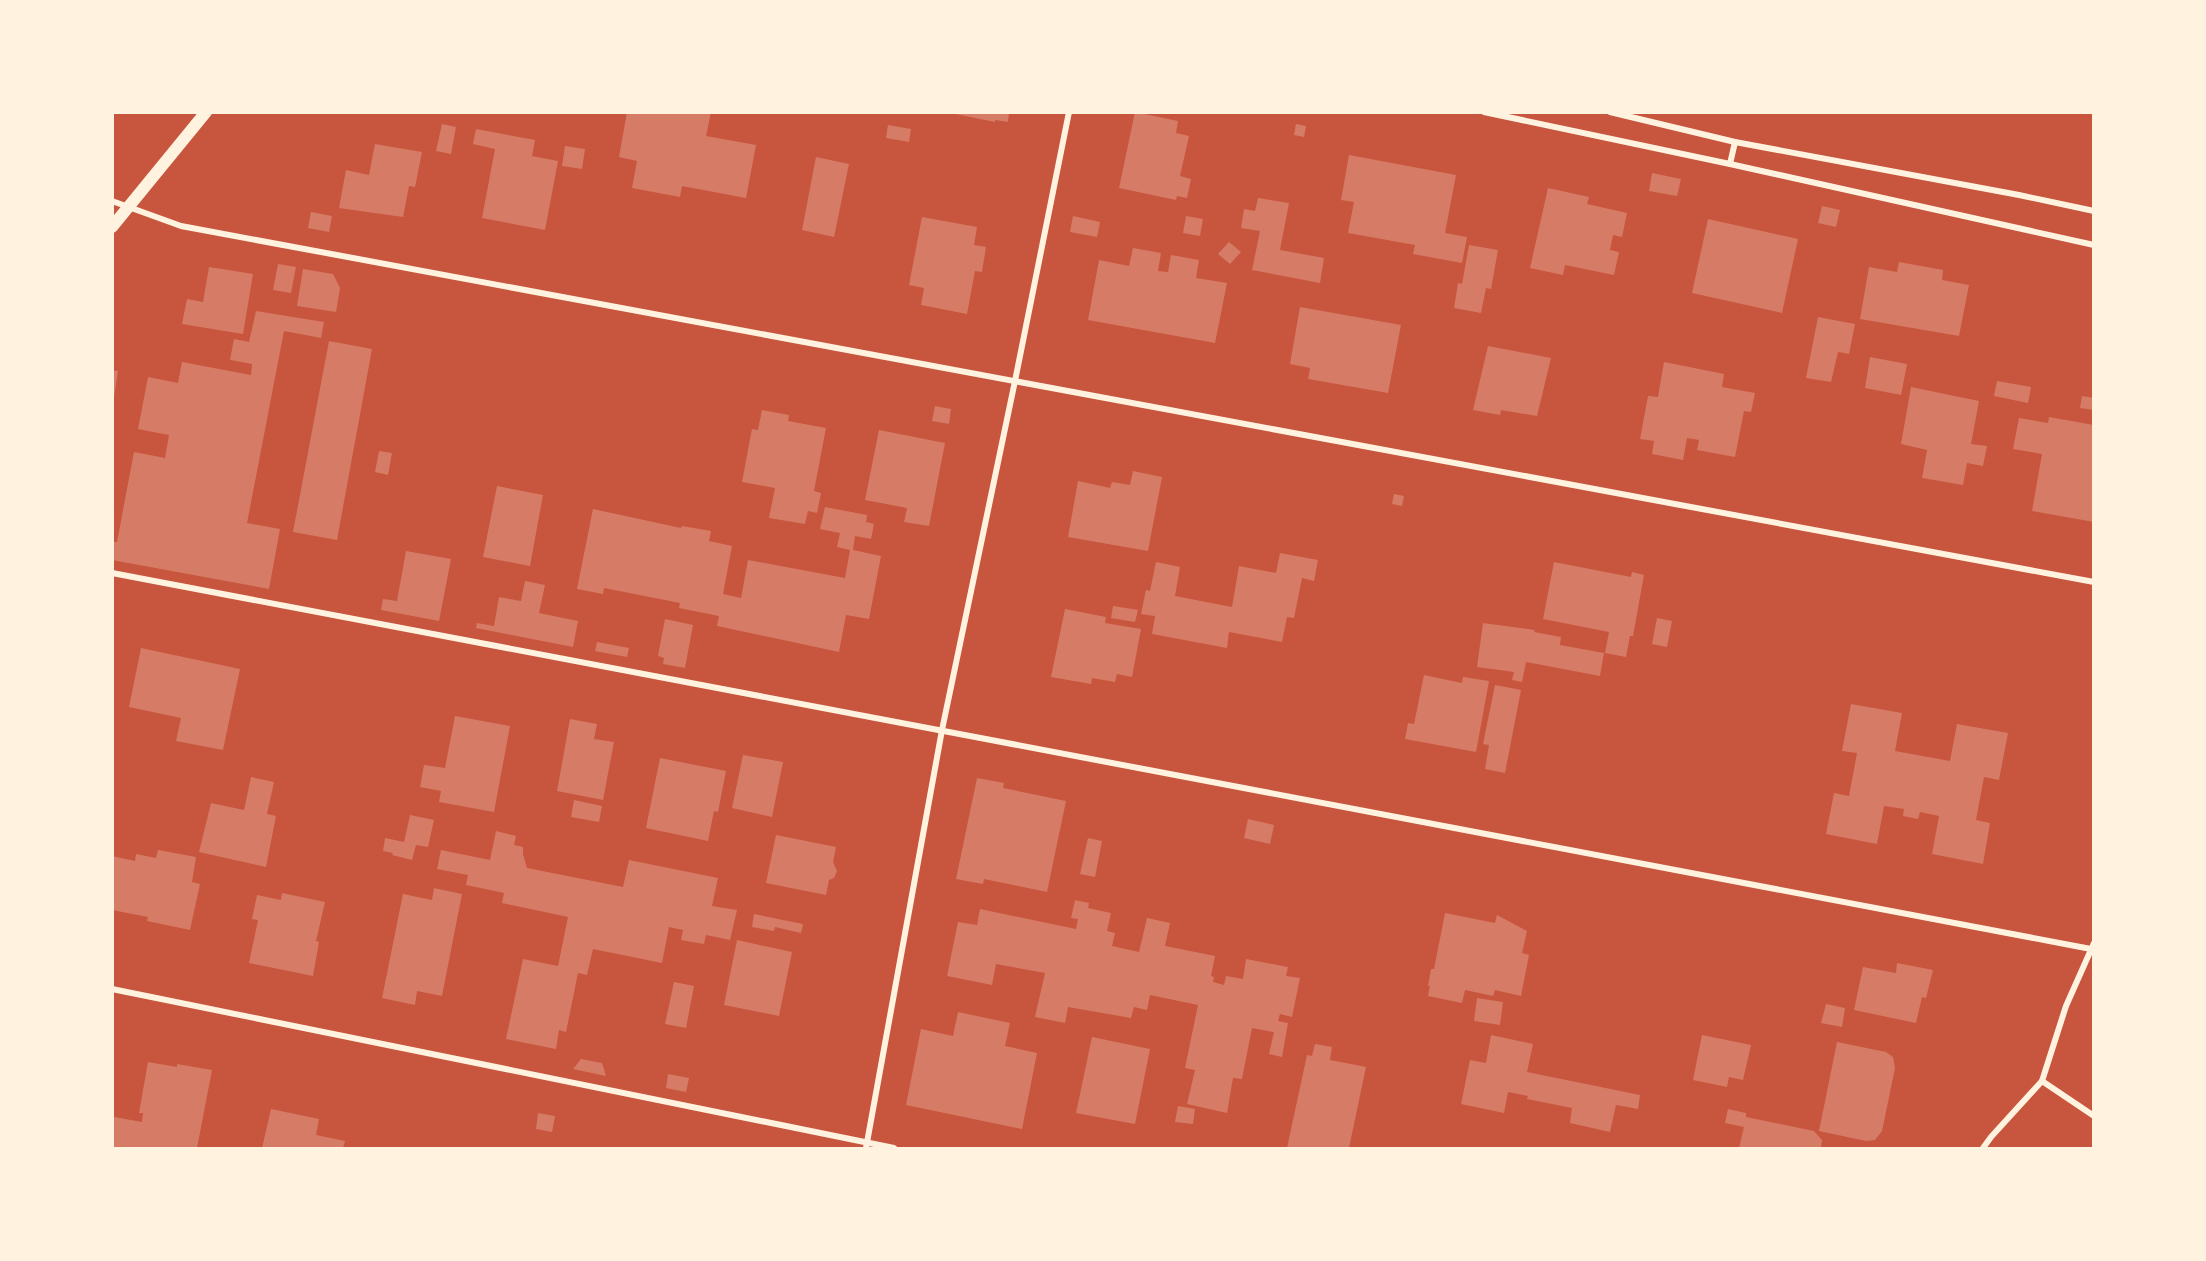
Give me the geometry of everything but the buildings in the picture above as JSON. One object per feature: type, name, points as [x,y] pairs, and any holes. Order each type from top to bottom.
[{"type":"main road","points":[[112,227],[207,112]]},
{"type":"street","points":[[866,1146],[942,730],[1069,112]]},
{"type":"street","points":[[1484,112],[2094,245]]},
{"type":"street","points":[[1610,112],[1735,142],[2094,211]]},
{"type":"street","points":[[1730,164],[1735,142]]},
{"type":"street","points":[[112,201],[181,226],[2094,582]]},
{"type":"street","points":[[112,573],[2092,946],[2066,1006],[2042,1081],[1991,1137],[1983,1149]]},
{"type":"street","points":[[112,988],[866,1146],[894,1149]]},
{"type":"street","points":[[2042,1081],[2094,1116]]}]
